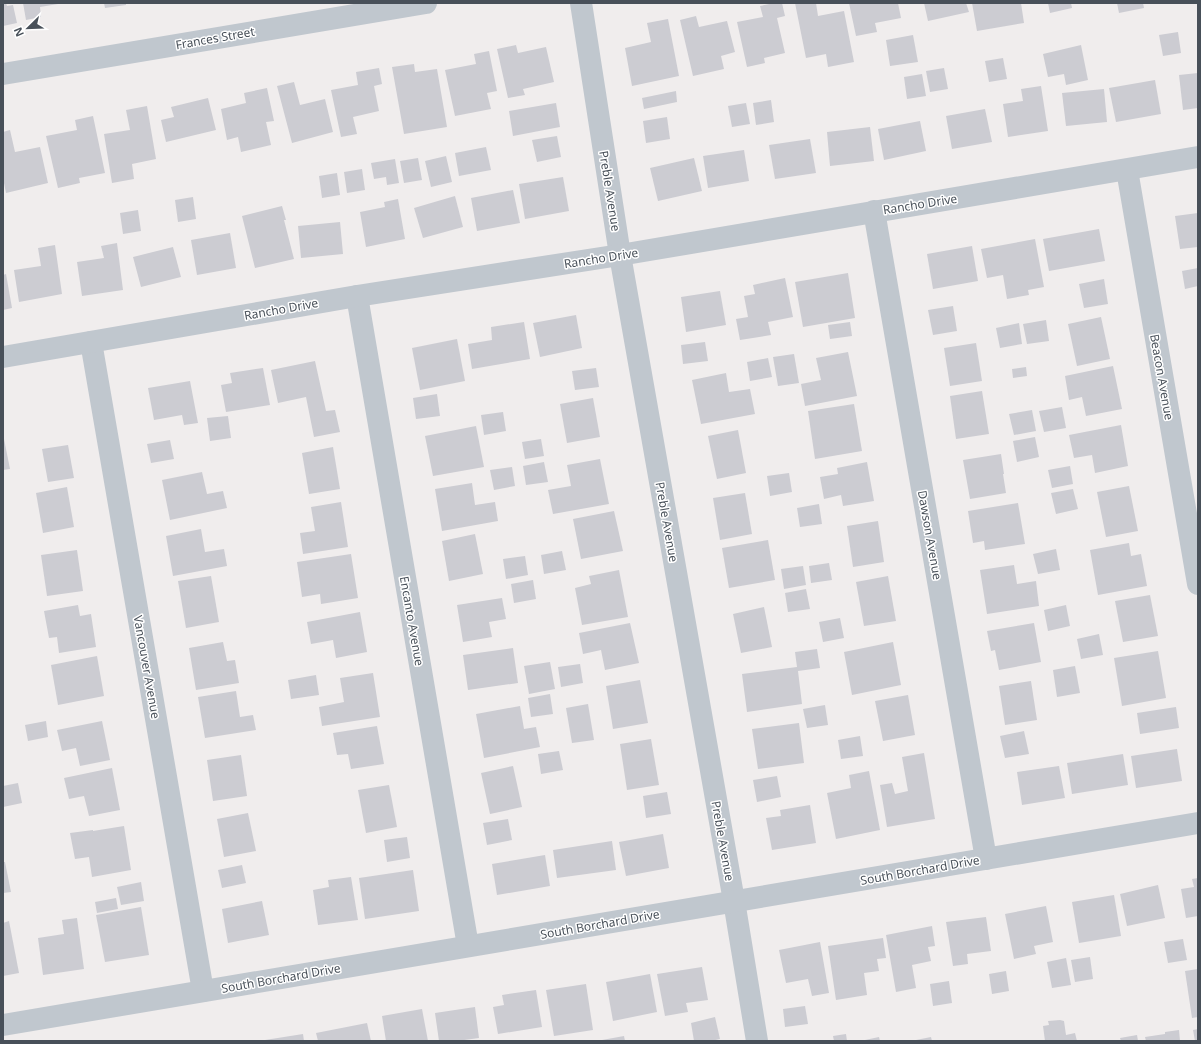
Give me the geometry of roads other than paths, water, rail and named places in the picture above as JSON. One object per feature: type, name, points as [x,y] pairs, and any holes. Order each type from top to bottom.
[{"type":"street","name":"Frances Street","points":[[3,74],[426,3]]},
{"type":"street","name":"Preble Avenue","points":[[581,3],[620,254],[734,901],[757,1041]]},
{"type":"street","name":"Rancho Drive","points":[[3,357],[356,296],[620,254],[1198,157]]},
{"type":"street","name":"Beacon Avenue","points":[[1127,170],[1198,584]]},
{"type":"street","name":"Dawson Avenue","points":[[874,211],[986,859]]},
{"type":"street","name":"Encanto Avenue","points":[[356,296],[468,946]]},
{"type":"street","name":"Vancouver Avenue","points":[[91,342],[203,991]]},
{"type":"street","name":"South Borchard Drive","points":[[3,1024],[1198,823]]}]
